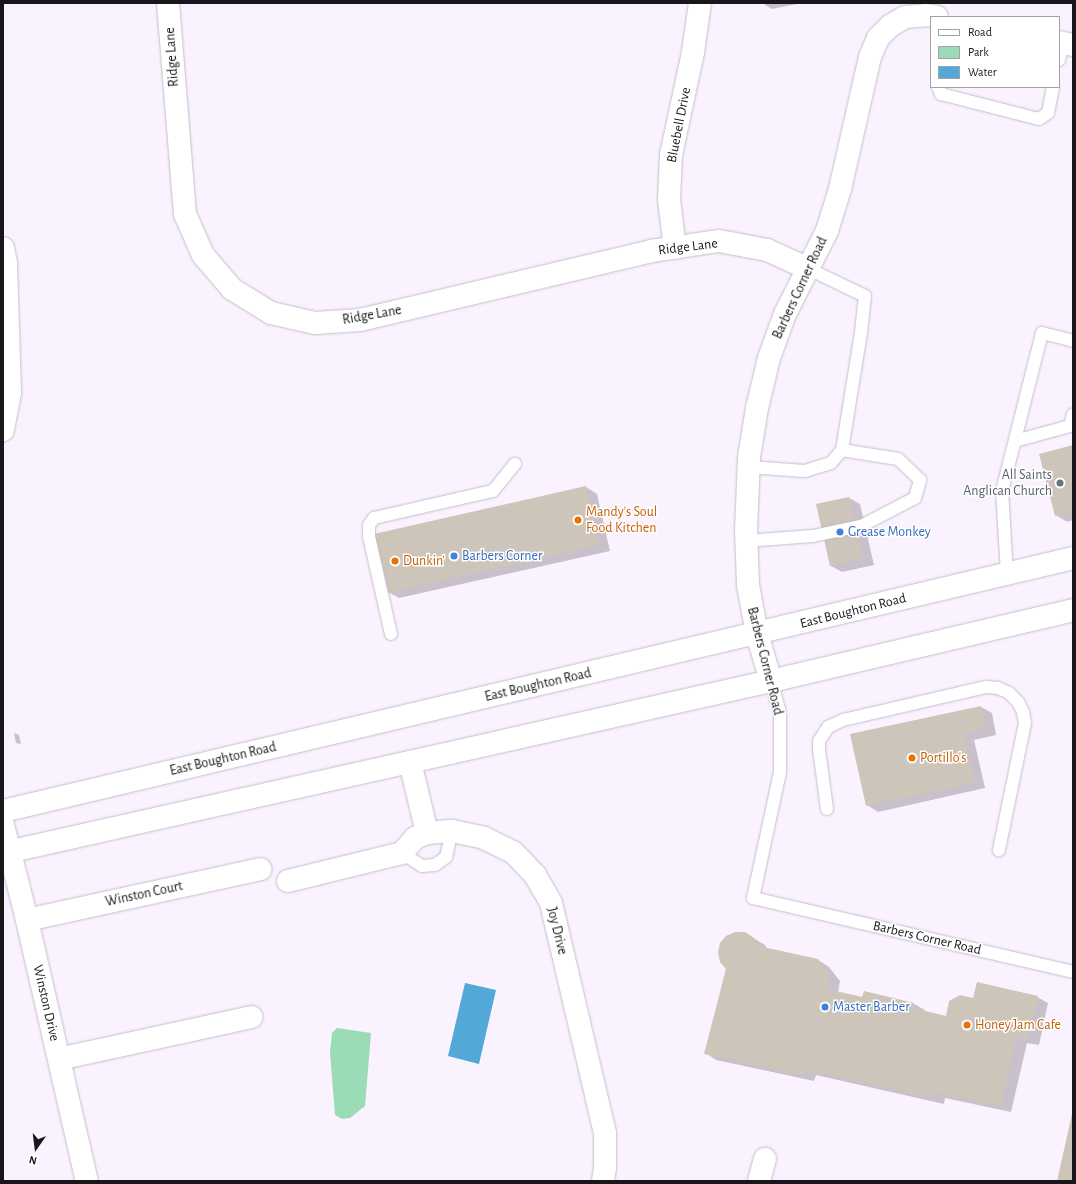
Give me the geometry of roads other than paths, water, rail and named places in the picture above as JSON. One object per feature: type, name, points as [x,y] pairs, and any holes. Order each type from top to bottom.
[{"type":"street","name":"Ridge Lane","points":[[168,3],[185,214],[203,255],[232,290],[271,313],[315,323],[360,320],[651,251],[718,241],[767,250],[809,269]]},
{"type":"street","name":"Bluebell Drive","points":[[675,248],[669,200],[671,155],[693,52],[700,3]]},
{"type":"street","name":"Barbers Corner Road","points":[[771,681],[757,634],[748,585],[746,541],[749,467],[757,408],[769,358],[785,314],[827,231],[840,189],[870,57],[878,38],[890,26],[905,17],[926,15],[932,16]]},
{"type":"street","points":[[3,248],[6,264],[10,393],[3,430]]},
{"type":"street","name":"East Boughton Road","points":[[3,811],[757,634],[1073,558]]},
{"type":"street","points":[[6,852],[771,681],[1073,610]]},
{"type":"street","points":[[288,881],[402,853],[415,838],[427,833],[410,762]]},
{"type":"street","name":"Winston Drive","points":[[3,825],[6,852],[27,920],[87,1181]]},
{"type":"street","name":"Joy Drive","points":[[427,833],[452,831],[484,838],[514,852],[535,875],[551,903],[605,1133],[606,1168],[603,1181]]},
{"type":"street","name":"Winston Court","points":[[27,920],[261,869]]},
{"type":"street","points":[[59,1059],[251,1017]]},
{"type":"street","points":[[760,1181],[765,1159]]},
{"type":"lane","points":[[938,88],[941,94],[1039,119],[1048,113],[1053,88]]},
{"type":"lane","points":[[749,467],[805,471],[831,463],[842,450],[861,333],[865,296],[809,269]]},
{"type":"lane","points":[[1007,574],[1002,491],[1042,333],[1073,341]]},
{"type":"lane","points":[[1015,441],[1070,426],[1073,414]]},
{"type":"lane","points":[[746,541],[813,536],[861,526],[915,498],[920,480],[898,459],[842,450]]},
{"type":"lane","points":[[391,634],[369,536],[369,525],[374,518],[492,491],[515,464]]},
{"type":"lane","name":"Barbers Corner Road","points":[[771,681],[780,713],[780,772],[753,898],[1073,972]]},
{"type":"lane","points":[[827,810],[818,749],[819,741],[828,727],[842,720],[979,688],[998,688],[1009,693],[1018,702],[1023,712],[1025,723],[999,850]]},
{"type":"lane","points":[[402,853],[422,866],[435,865],[446,857],[452,831]]},
{"type":"water","points":[[465,983],[496,990],[479,1064],[448,1056]]},
{"type":"place","name":"All Saints Anglican Church","points":[[1060,483]]},
{"type":"place","name":"Mandy's Soul Food Kitchen","points":[[578,520]]},
{"type":"place","name":"Grease Monkey","points":[[840,532]]},
{"type":"place","name":"Barbers Corner","points":[[454,556]]},
{"type":"place","name":"Dunkin'","points":[[395,561]]},
{"type":"place","name":"Portillo's","points":[[912,758]]},
{"type":"place","name":"Master Barber","points":[[825,1007]]},
{"type":"place","name":"Honey Jam Cafe","points":[[967,1025]]}]
